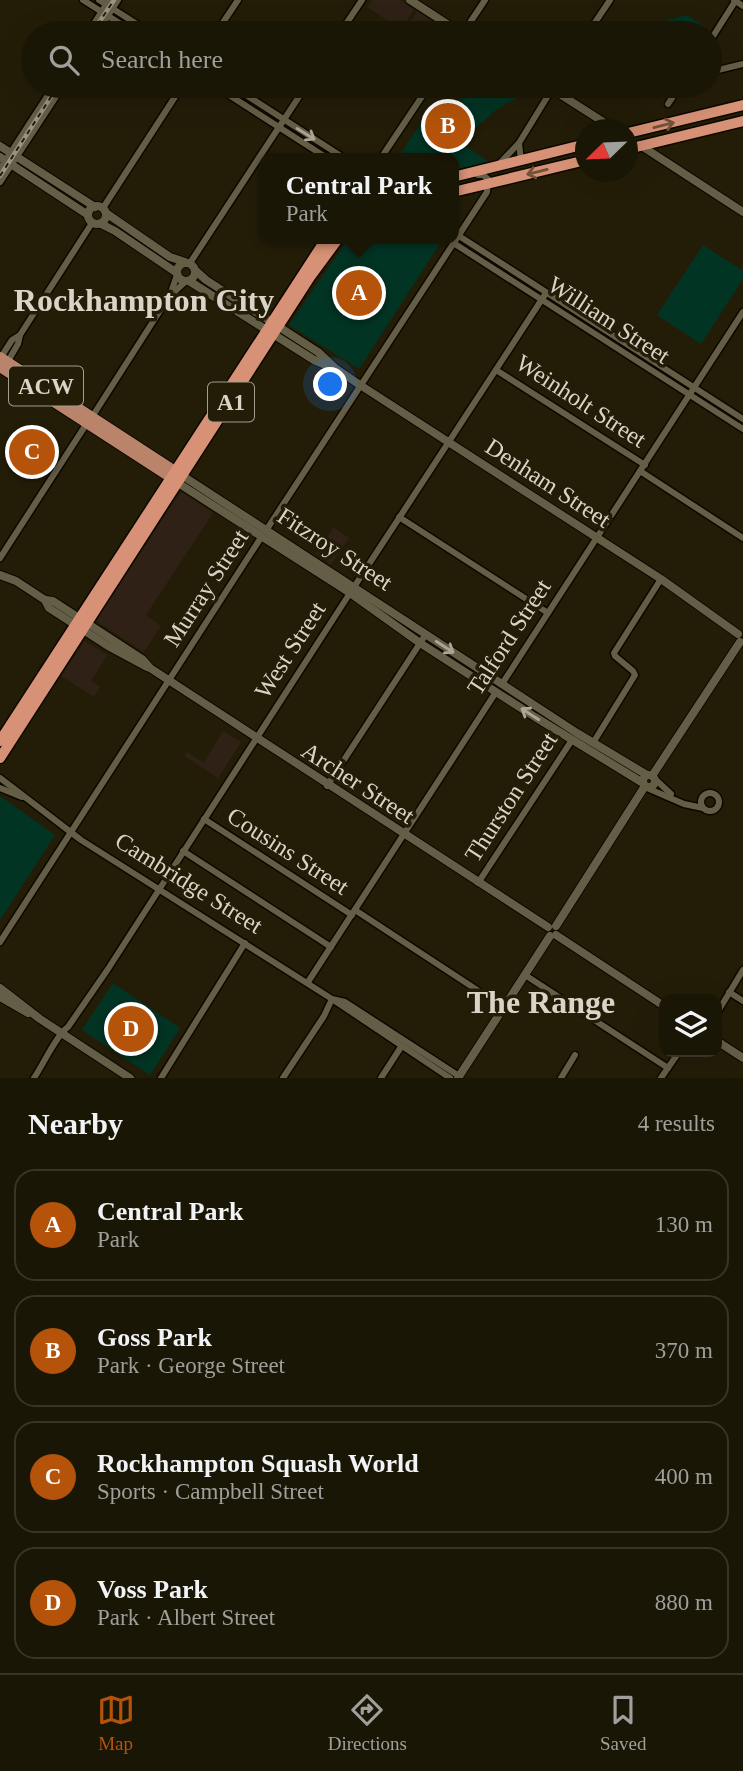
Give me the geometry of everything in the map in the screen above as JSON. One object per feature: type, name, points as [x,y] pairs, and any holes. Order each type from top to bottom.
[{"type":"highway","points":[[638,132],[743,105]]},
{"type":"highway","points":[[640,145],[743,121]]},
{"type":"highway","points":[[459,176],[575,147]]},
{"type":"highway","points":[[459,191],[575,163]]},
{"type":"highway","name":"A1","points":[[273,329],[323,244]]},
{"type":"highway","name":"A1","points":[[0,741],[81,624],[273,329],[334,244]]},
{"type":"highway","name":"A1","points":[[0,758],[81,624]]},
{"type":"main road","name":"Fitzroy Street","points":[[2,363],[177,477]]},
{"type":"street","points":[[83,0],[116,21]]},
{"type":"street","points":[[99,0],[132,21]]},
{"type":"street","points":[[102,21],[109,5],[118,0]]},
{"type":"street","points":[[224,21],[238,0]]},
{"type":"street","points":[[348,21],[362,0]]},
{"type":"street","points":[[410,0],[443,21]]},
{"type":"street","points":[[470,21],[485,0]]},
{"type":"street","points":[[596,21],[610,0]]},
{"type":"street","points":[[722,21],[735,0],[743,6]]},
{"type":"street","points":[[99,21],[105,14]]},
{"type":"street","points":[[722,69],[743,64]]},
{"type":"street","points":[[0,183],[9,158],[46,98]]},
{"type":"street","points":[[0,169],[54,98]]},
{"type":"street","points":[[101,209],[174,98]]},
{"type":"street","points":[[234,98],[319,153]]},
{"type":"street","points":[[250,98],[336,153]]},
{"type":"street","points":[[262,153],[298,98]]},
{"type":"street","points":[[384,153],[421,98]]},
{"type":"street","points":[[497,167],[519,143],[545,98]]},
{"type":"street","points":[[568,98],[599,119]]},
{"type":"street","points":[[668,104],[672,98]]},
{"type":"street","points":[[519,143],[521,161]]},
{"type":"street","points":[[640,145],[743,212]]},
{"type":"street","name":"Denham Street","points":[[0,146],[9,158],[94,221],[115,231],[177,274]]},
{"type":"street","name":"Denham Street","points":[[9,158],[101,209],[170,257],[190,265],[206,280],[273,329]]},
{"type":"street","points":[[0,558],[170,295],[178,267],[190,265],[259,158]]},
{"type":"street","points":[[459,180],[483,175],[488,179],[489,185]]},
{"type":"street","name":"Murray Street","points":[[459,236],[489,185]]},
{"type":"street","points":[[94,221],[105,221],[101,209]]},
{"type":"street","points":[[94,221],[90,210],[101,209]]},
{"type":"street","points":[[2,363],[18,344],[20,335],[94,221]]},
{"type":"street","points":[[459,236],[743,429]]},
{"type":"street","name":"Murray Street","points":[[0,942],[360,385],[455,244]]},
{"type":"street","name":"William Street","points":[[455,244],[544,296]]},
{"type":"street","points":[[170,295],[194,277],[190,265]]},
{"type":"street","points":[[177,274],[181,280],[188,281]]},
{"type":"street","name":"Denham Street","points":[[188,281],[318,352],[334,368],[662,579],[741,637]]},
{"type":"street","name":"West Street","points":[[34,1078],[230,783],[256,738],[544,296]]},
{"type":"street","name":"Talford Street","points":[[308,982],[743,312]]},
{"type":"street","name":"Weinholt Street","points":[[496,370],[743,538]]},
{"type":"street","points":[[692,392],[743,419]]},
{"type":"street","name":"Fitzroy Street","points":[[177,477],[352,590],[426,634],[499,688]]},
{"type":"street","points":[[399,517],[548,613]]},
{"type":"street","points":[[0,566],[0,574]]},
{"type":"street","name":"Archer Street","points":[[0,574],[46,600],[49,608],[142,659],[169,681],[659,1003]]},
{"type":"street","points":[[591,746],[635,675],[614,653],[662,579]]},
{"type":"street","name":"Fitzroy Street","points":[[352,590],[420,643],[499,688],[648,781]]},
{"type":"street","points":[[327,786],[426,634]]},
{"type":"street","points":[[459,1077],[741,637]]},
{"type":"street","name":"Thurston Street","points":[[478,883],[574,736]]},
{"type":"street","name":"Cambridge Street","points":[[0,778],[71,834],[308,982],[450,1078]]},
{"type":"street","points":[[648,781],[686,803],[701,800]]},
{"type":"street","points":[[648,781],[684,804],[709,811],[719,806],[720,800],[716,794],[704,794],[701,800],[703,808]]},
{"type":"street","name":"Cambridge Street","points":[[0,788],[24,798]]},
{"type":"street","name":"Cousins Street","points":[[204,819],[503,1007]]},
{"type":"street","points":[[183,850],[331,947]]},
{"type":"street","points":[[161,1078],[245,943]]},
{"type":"street","points":[[722,1004],[743,970]]},
{"type":"street","points":[[525,975],[668,1068]]},
{"type":"street","points":[[0,988],[40,1019]]},
{"type":"street","points":[[729,992],[743,1000]]},
{"type":"street","points":[[0,997],[65,1032],[130,1078]]},
{"type":"street","points":[[283,1078],[333,999]]},
{"type":"street","name":"Cambridge Street","points":[[333,999],[345,1002],[459,1077]]},
{"type":"street","points":[[722,1044],[743,1058]]},
{"type":"street","points":[[381,1078],[401,1047]]},
{"type":"street","points":[[561,1078],[575,1055]]},
{"type":"street","points":[[661,1078],[676,1057]]},
{"type":"shaded area","points":[[372,0],[400,0],[414,10],[406,21],[389,21],[367,7]]},
{"type":"shaded area","points":[[417,11],[432,21],[411,21]]},
{"type":"shaded area","points":[[183,493],[213,513],[146,615],[161,626],[144,652],[99,623],[97,619],[179,494]]},
{"type":"shaded area","points":[[333,527],[349,538],[331,565],[316,554]]},
{"type":"shaded area","points":[[85,641],[107,655],[91,681],[100,687],[94,697],[61,676]]},
{"type":"shaded area","points":[[223,731],[241,742],[218,778],[185,756],[187,752],[204,763]]},
{"type":"green space","points":[[687,15],[696,21],[665,21]]},
{"type":"green space","points":[[462,98],[517,98],[496,110],[460,142],[489,162],[459,169],[459,153],[401,153],[432,106],[443,113]]},
{"type":"green space","points":[[345,244],[440,244],[359,369],[289,325]]},
{"type":"green space","points":[[703,245],[743,271],[743,279],[701,344],[657,315]]},
{"type":"green space","points":[[0,796],[55,835],[0,920]]},
{"type":"green space","points":[[113,983],[180,1028],[150,1075],[82,1030]]},
{"type":"railway","points":[[100,21],[114,0]]},
{"type":"railway","points":[[0,176],[50,98]]},
{"type":"place","name":"Goss Park","points":[[448,126]]},
{"type":"place","name":"Central Park","points":[[359,293]]},
{"type":"place","name":"Rockhampton Squash World","points":[[32,452]]},
{"type":"place","name":"Voss Park","points":[[131,1029]]},
{"type":"district","name":"Rockhampton City","points":[[144,300]]},
{"type":"district","name":"The Range","points":[[541,1002]]}]
